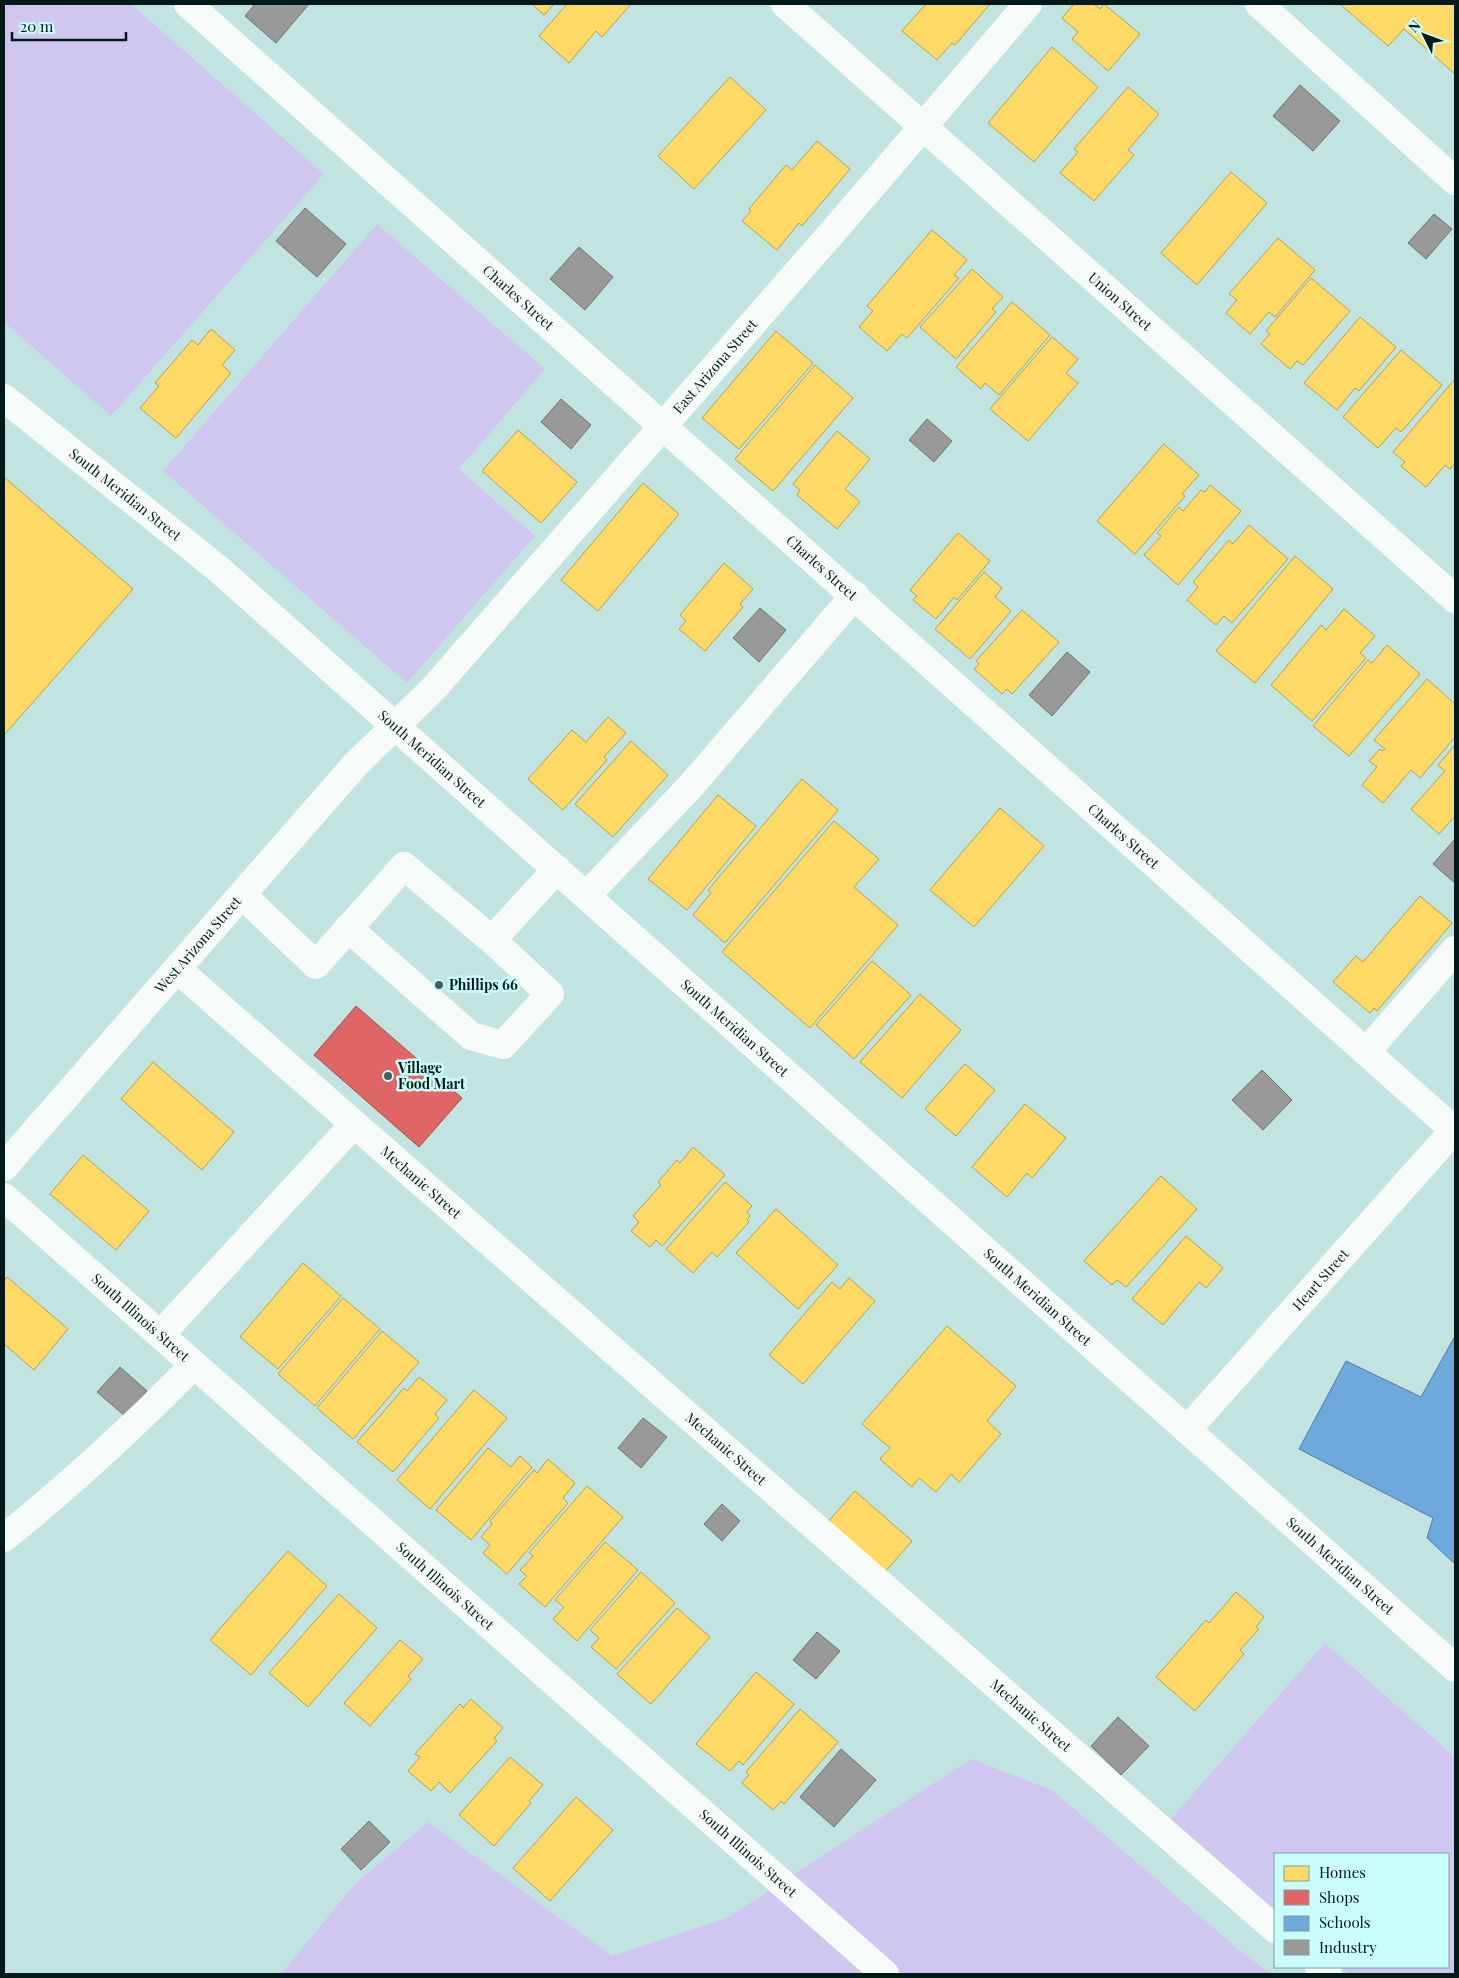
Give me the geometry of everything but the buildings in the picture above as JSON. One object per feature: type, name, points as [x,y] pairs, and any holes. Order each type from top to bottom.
[{"type":"street","name":"Charles Street","points":[[188,4],[664,425],[1455,1131]]},
{"type":"street","name":"Union Street","points":[[785,4],[1455,599]]},
{"type":"street","name":"East Arizona Street","points":[[396,725],[434,688],[1028,4]]},
{"type":"street","points":[[1259,4],[1455,181]]},
{"type":"street","name":"South Meridian Street","points":[[4,398],[216,567],[1455,1668]]},
{"type":"street","points":[[586,895],[689,788],[854,595]]},
{"type":"street","name":"West Arizona Street","points":[[4,1167],[362,757],[396,725]]},
{"type":"street","points":[[242,895],[316,965],[348,928],[404,866],[492,940],[550,994],[503,1045],[471,1036],[348,928]]},
{"type":"street","points":[[492,940],[558,869]]},
{"type":"street","points":[[1366,1052],[1455,950]]},
{"type":"street","name":"Mechanic Street","points":[[177,969],[1274,1928]]},
{"type":"street","points":[[160,1335],[354,1124]]},
{"type":"street","name":"Heart Street","points":[[1187,1430],[1455,1131]]},
{"type":"street","name":"South Illinois Street","points":[[4,1196],[886,1974]]},
{"type":"street","points":[[4,1538],[59,1493],[142,1417],[194,1365]]},
{"type":"shaded area","points":[[4,4],[131,4],[324,174],[111,416],[4,322]]},
{"type":"shaded area","points":[[377,224],[545,369],[459,469],[535,536],[407,683],[163,471]]},
{"type":"shaded area","points":[[1325,1643],[1455,1757],[1455,1974],[1348,1974],[1341,1968],[1449,1968],[1449,1853],[1274,1853],[1274,1909],[1171,1819]]},
{"type":"shaded area","points":[[971,1759],[1052,1790],[1238,1949],[1271,1974],[281,1974],[355,1884],[428,1822],[612,1956],[727,1918]]},
{"type":"place","name":"Phillips 66","points":[[439,985]]},
{"type":"place","name":"Village Food Mart","points":[[388,1076]]}]
